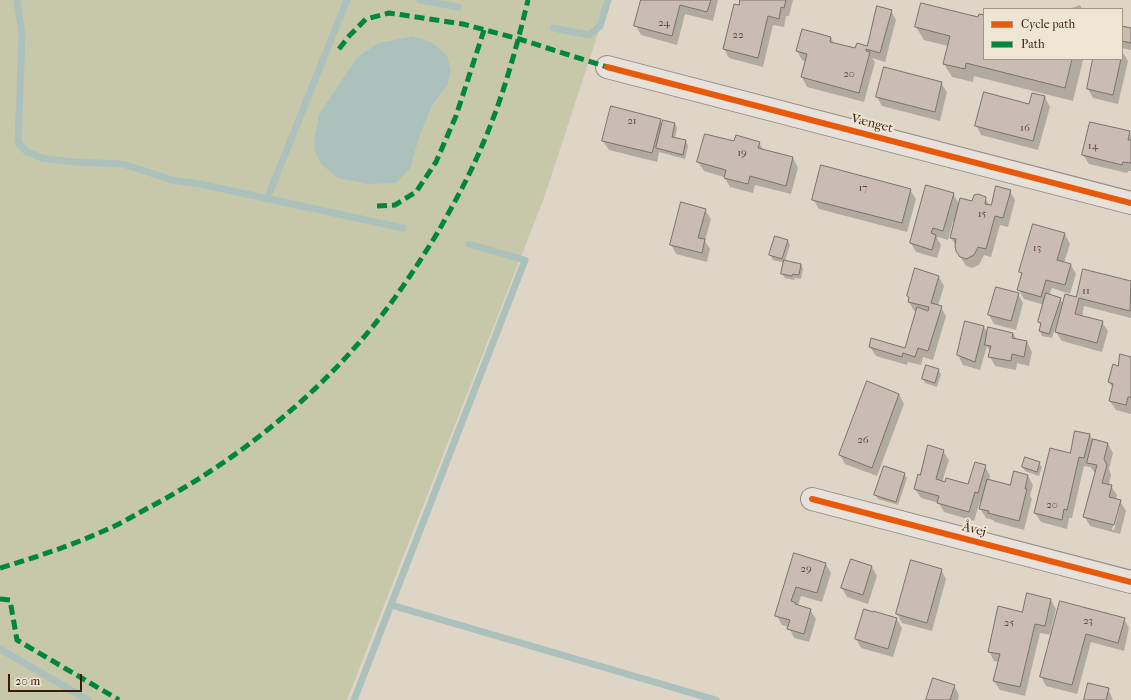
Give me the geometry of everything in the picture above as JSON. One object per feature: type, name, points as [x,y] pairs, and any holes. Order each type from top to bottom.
[{"type":"street","name":"Vænget","points":[[606,67],[1131,202]]},
{"type":"street","name":"Åvej","points":[[812,499],[1131,582]]},
{"type":"green space","points":[[0,0],[609,0],[544,198],[347,700],[0,700]],"holes":[[[412,36],[447,86],[432,106],[419,138],[411,167],[314,140],[319,114],[357,57],[378,43]]]},
{"type":"water","points":[[412,36],[431,42],[447,55],[451,72],[447,86],[432,106],[419,138],[411,167],[396,183],[368,184],[338,178],[321,164],[315,153],[314,140],[319,114],[357,57],[378,43]]},
{"type":"building","points":[[641,0],[711,0],[707,12],[680,5],[672,36],[634,26]]},
{"type":"building","points":[[740,0],[786,0],[784,8],[781,7],[779,19],[768,16],[758,58],[723,49],[734,4],[739,5]]},
{"type":"building","points":[[921,3],[978,17],[979,14],[983,15],[983,60],[1072,60],[1065,88],[966,63],[965,69],[943,64],[950,36],[915,27]]},
{"type":"building","points":[[877,6],[892,10],[880,53],[866,49],[866,51],[870,52],[859,93],[801,77],[807,54],[796,51],[802,29],[831,37],[830,42],[855,48],[857,43],[867,46]]},
{"type":"building","points":[[1123,26],[1131,28],[1131,43],[1123,41]]},
{"type":"building","points":[[1093,60],[1121,60],[1113,95],[1087,89]]},
{"type":"building","points":[[884,67],[942,82],[935,112],[876,97]]},
{"type":"building","points":[[984,92],[1029,104],[1032,93],[1045,96],[1033,141],[975,126]]},
{"type":"building","points":[[611,106],[661,119],[652,153],[602,141]]},
{"type":"building","points":[[663,120],[675,123],[672,137],[686,140],[683,155],[656,148]]},
{"type":"building","points":[[1090,122],[1130,131],[1128,140],[1131,140],[1131,163],[1123,162],[1122,165],[1082,155]]},
{"type":"building","points":[[705,134],[734,141],[736,135],[760,142],[758,148],[793,157],[786,186],[750,176],[748,184],[724,178],[726,170],[697,162]]},
{"type":"building","points":[[821,165],[911,189],[902,223],[812,200]]},
{"type":"building","points":[[926,185],[954,193],[943,231],[933,228],[931,233],[936,235],[932,250],[910,243]]},
{"type":"building","points":[[996,186],[1011,190],[1003,218],[995,216],[986,249],[978,247],[974,255],[966,259],[960,257],[956,251],[956,239],[950,238],[960,198],[972,201],[974,195],[978,194],[986,197],[985,204],[991,205]]},
{"type":"building","points":[[681,202],[706,209],[698,238],[705,239],[702,253],[670,245]]},
{"type":"building","points":[[1033,224],[1065,233],[1057,260],[1071,264],[1065,285],[1046,280],[1041,297],[1017,290],[1022,273],[1019,272]]},
{"type":"building","points":[[775,236],[788,240],[782,259],[769,255]]},
{"type":"building","points":[[784,260],[801,264],[799,275],[793,274],[792,276],[781,274]]},
{"type":"building","points":[[915,268],[939,276],[931,303],[942,306],[928,351],[918,348],[915,357],[903,353],[902,357],[869,347],[871,338],[905,348],[917,307],[928,311],[929,307],[908,302],[909,297],[907,296]]},
{"type":"building","points":[[1083,269],[1131,281],[1130,311],[1079,298],[1075,314],[1103,321],[1097,343],[1055,332],[1065,294],[1076,297]]},
{"type":"building","points":[[996,287],[1019,293],[1011,321],[988,315]]},
{"type":"building","points":[[1046,293],[1061,298],[1049,334],[1039,331],[1041,323],[1038,322]]},
{"type":"building","points":[[965,321],[984,326],[975,362],[957,355]]},
{"type":"building","points":[[988,327],[1013,333],[1012,338],[1027,341],[1024,357],[1012,354],[1011,361],[988,357],[991,346],[985,345]]},
{"type":"building","points":[[1120,354],[1131,357],[1131,397],[1128,397],[1126,405],[1109,401],[1113,384],[1108,382],[1113,364],[1118,366]]},
{"type":"building","points":[[926,365],[939,369],[935,383],[922,379]]},
{"type":"building","points":[[867,381],[899,394],[872,468],[839,455]]},
{"type":"building","points":[[1075,431],[1090,434],[1084,458],[1079,457],[1067,510],[1064,509],[1062,520],[1034,513],[1050,448],[1070,453]]},
{"type":"building","points":[[1093,439],[1108,443],[1104,459],[1107,465],[1102,483],[1112,485],[1109,497],[1121,500],[1114,525],[1083,517],[1097,465],[1087,463]]},
{"type":"building","points":[[928,445],[944,450],[936,479],[945,482],[946,478],[968,484],[975,462],[986,465],[978,493],[975,492],[969,512],[937,503],[939,496],[914,489],[918,474],[920,475]]},
{"type":"building","points":[[1025,457],[1040,462],[1037,472],[1022,467]]},
{"type":"building","points":[[884,466],[905,473],[896,502],[874,495]]},
{"type":"building","points":[[1014,471],[1028,475],[1025,489],[1027,489],[1019,521],[988,513],[989,511],[979,509],[987,479],[1010,485]]},
{"type":"building","points":[[794,553],[826,563],[817,593],[796,587],[791,601],[796,603],[795,604],[811,609],[804,634],[787,629],[790,620],[775,616]]},
{"type":"building","points":[[851,559],[872,566],[863,595],[841,588]]},
{"type":"building","points":[[911,560],[942,569],[927,623],[896,614]]},
{"type":"building","points":[[1027,593],[1051,599],[1045,626],[1035,624],[1020,687],[993,681],[1000,654],[988,652],[998,606],[1022,612]]},
{"type":"building","points":[[1060,601],[1125,618],[1118,643],[1086,634],[1072,685],[1040,677]]},
{"type":"building","points":[[864,609],[897,618],[888,649],[855,639]]},
{"type":"building","points":[[933,678],[955,685],[950,700],[926,700]]},
{"type":"building","points":[[1088,683],[1109,688],[1106,700],[1084,700]]},
{"type":"waterway","points":[[17,0],[22,35],[18,143],[27,152],[42,158],[73,162],[123,164],[172,180],[200,184],[403,228]]},
{"type":"waterway","points":[[267,199],[347,0]]},
{"type":"waterway","points":[[420,0],[458,7]]},
{"type":"waterway","points":[[553,28],[589,35],[600,26],[608,0]]},
{"type":"waterway","points":[[354,700],[525,260],[469,244]]},
{"type":"waterway","points":[[391,605],[716,700]]},
{"type":"waterway","points":[[0,649],[88,700]]},
{"type":"marked path","points":[[0,568],[28,560],[95,535],[123,522],[182,489],[248,445],[279,421],[337,367],[364,337],[401,289],[438,232],[461,191],[496,112],[528,0]]},
{"type":"marked path","points":[[339,49],[366,19],[389,13],[463,24],[519,39],[607,67]]},
{"type":"marked path","points":[[377,206],[395,205],[416,192],[436,162],[456,116],[484,30]]},
{"type":"marked path","points":[[0,599],[10,600],[17,640],[119,700]]},
{"type":"cycle path","points":[[607,67],[1131,203]]},
{"type":"cycle path","points":[[812,499],[1131,582]]}]
